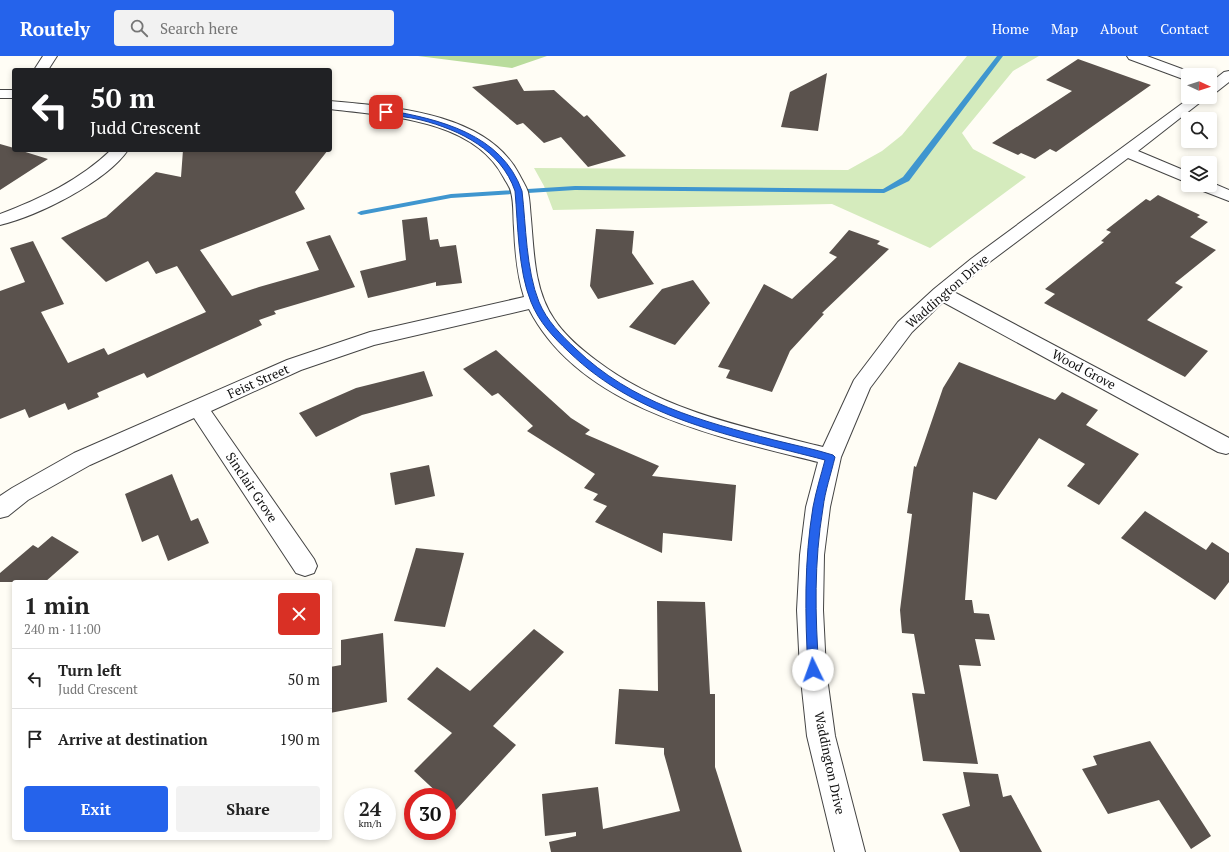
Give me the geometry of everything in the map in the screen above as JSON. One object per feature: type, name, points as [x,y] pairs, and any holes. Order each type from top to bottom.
[{"type":"street","points":[[42,68],[50,56]]},
{"type":"street","points":[[1134,56],[1181,73]]},
{"type":"street","name":"Waddington Drive","points":[[1217,83],[1229,75]]},
{"type":"street","points":[[0,94],[12,94]]},
{"type":"street","name":"Waddington Drive","points":[[850,852],[822,736],[813,670],[810,610],[812,555],[818,507],[830,457],[861,385],[905,327],[941,293],[977,263],[1128,152],[1190,104]]},
{"type":"street","points":[[332,105],[421,118],[457,130],[472,137],[496,154],[507,167],[515,181],[520,202],[528,279],[535,301],[546,322],[569,349],[607,380],[657,408],[696,422],[830,457]]},
{"type":"street","points":[[0,220],[22,212],[71,188],[111,160],[118,152]]},
{"type":"street","points":[[1128,152],[1181,175]]},
{"type":"street","points":[[1217,191],[1229,196]]},
{"type":"street","name":"Wood Grove","points":[[941,293],[1226,446]]},
{"type":"street","name":"Feist Street","points":[[0,509],[20,494],[82,459],[294,365],[370,339],[535,301]]},
{"type":"street","name":"Sinclair Grove","points":[[198,408],[305,566]]},
{"type":"green space","points":[[418,56],[547,56],[512,68]]},
{"type":"green space","points":[[967,56],[1039,56],[1013,71],[962,133],[973,149],[1026,177],[930,248],[832,204],[553,210],[544,186],[534,168],[848,170],[882,151],[902,135]]},
{"type":"building","points":[[1078,59],[1151,85],[1056,152],[1050,149],[1035,159],[1021,153],[1018,155],[992,143],[1072,91],[1046,80]]},
{"type":"building","points":[[827,73],[818,131],[781,127],[790,92]]},
{"type":"building","points":[[517,79],[524,91],[554,90],[584,117],[587,115],[626,156],[588,167],[561,137],[544,143],[523,123],[517,125],[472,87]]},
{"type":"building","points":[[0,144],[12,147],[12,152],[25,152],[48,159],[0,190]]},
{"type":"building","points":[[183,152],[326,152],[295,192],[305,209],[200,250],[232,296],[319,270],[306,242],[330,235],[355,287],[274,311],[276,314],[259,320],[262,325],[147,378],[144,373],[97,393],[99,397],[68,410],[65,403],[29,418],[25,409],[0,419],[0,291],[25,282],[10,248],[33,241],[64,304],[41,312],[68,363],[104,348],[108,355],[206,312],[177,266],[156,274],[148,261],[106,282],[61,238],[106,217],[156,172],[181,177]]},
{"type":"building","points":[[1158,195],[1200,215],[1197,217],[1208,222],[1190,237],[1216,250],[1175,283],[1183,287],[1147,320],[1208,351],[1185,377],[1044,303],[1055,294],[1045,289],[1104,242],[1101,241],[1111,232],[1106,230],[1146,199],[1150,201]]},
{"type":"building","points":[[427,217],[430,240],[438,239],[440,247],[456,245],[462,283],[436,286],[436,282],[368,298],[360,271],[406,260],[402,220]]},
{"type":"building","points":[[596,229],[634,231],[632,253],[654,284],[598,299],[590,286]]},
{"type":"building","points":[[849,230],[880,241],[877,244],[889,249],[822,313],[824,314],[790,351],[772,392],[726,378],[730,370],[718,367],[764,284],[792,299],[837,257],[829,253]]},
{"type":"building","points":[[693,280],[710,303],[675,345],[629,327],[662,289]]},
{"type":"building","points":[[496,350],[571,418],[590,430],[585,434],[659,466],[652,476],[736,485],[732,541],[663,533],[662,553],[595,522],[607,506],[593,500],[598,494],[584,488],[595,474],[527,431],[533,426],[498,393],[492,396],[463,369]]},
{"type":"building","points":[[959,362],[1055,400],[1062,392],[1098,410],[1086,425],[1139,454],[1099,505],[1067,486],[1085,464],[1039,438],[996,500],[973,492],[965,600],[972,600],[974,613],[989,614],[995,640],[975,639],[981,666],[959,665],[978,764],[923,761],[912,693],[925,694],[914,634],[902,633],[900,610],[912,514],[907,513],[914,466],[916,467],[943,388]]},
{"type":"building","points":[[424,371],[433,396],[362,415],[316,437],[299,413],[356,388]]},
{"type":"building","points":[[429,465],[435,496],[395,505],[390,473]]},
{"type":"building","points":[[172,474],[191,521],[198,518],[209,543],[168,561],[158,535],[142,542],[125,494]]},
{"type":"building","points":[[1145,511],[1206,550],[1212,542],[1229,553],[1229,582],[1215,600],[1121,538]]},
{"type":"building","points":[[52,536],[79,552],[47,580],[12,580],[12,582],[0,582],[0,573],[33,545],[38,548]]},
{"type":"building","points":[[416,548],[464,553],[445,627],[394,621]]},
{"type":"building","points":[[657,601],[705,602],[710,694],[715,694],[715,767],[742,852],[551,852],[549,842],[576,836],[576,832],[545,836],[542,794],[598,787],[603,829],[680,811],[664,754],[664,748],[615,744],[619,689],[658,691]]},
{"type":"building","points":[[534,629],[564,652],[493,726],[516,745],[456,810],[456,788],[432,788],[414,771],[452,733],[407,699],[437,667],[470,691]]},
{"type":"building","points":[[383,633],[387,702],[332,713],[332,667],[341,665],[341,640]]},
{"type":"building","points":[[1150,741],[1211,836],[1191,849],[1159,800],[1108,814],[1082,769],[1097,765],[1093,756]]},
{"type":"building","points":[[963,772],[998,774],[1003,797],[1011,795],[1042,852],[960,852],[942,814],[970,806]]},
{"type":"waterway","points":[[361,213],[451,196],[575,188],[884,191],[906,179],[1000,56]]},
{"type":"route","points":[[386,112],[421,118],[440,123],[457,130],[485,145],[496,154],[507,167],[519,191],[524,252],[528,279],[542,317],[569,349],[607,380],[657,408],[683,418],[746,436],[830,457],[818,507],[812,555],[810,610],[813,670]]}]
